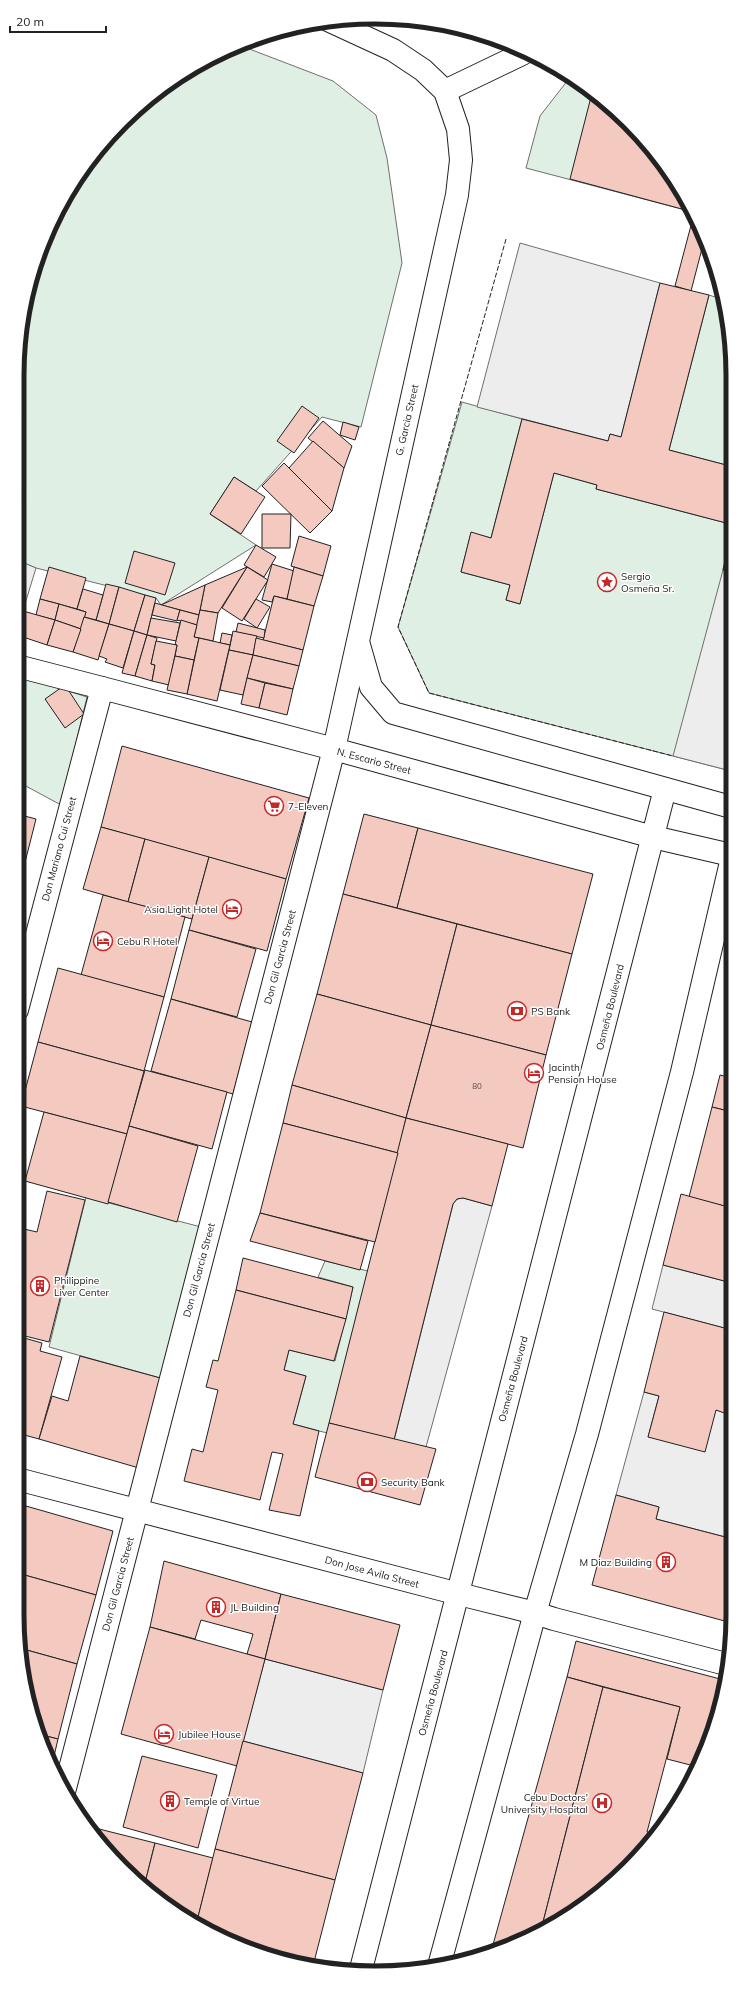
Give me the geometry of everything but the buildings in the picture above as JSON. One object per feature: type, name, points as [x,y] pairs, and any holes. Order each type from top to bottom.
[{"type":"main road","points":[[341,26],[393,50],[423,70],[445,90],[519,55]]},
{"type":"main road","name":"G. Garcia Street","points":[[334,750],[457,195],[461,160],[458,129],[445,90]]},
{"type":"main road","points":[[358,642],[371,687],[393,713],[726,807]]},
{"type":"main road","name":"N. Escario Street","points":[[24,668],[653,837],[726,854]]},
{"type":"main road","name":"Don Mariano Cui Street","points":[[24,983],[102,688]]},
{"type":"main road","name":"Don Gil Garcia Street","points":[[67,1782],[334,750]]},
{"type":"main road","name":"Osmeña Boulevard","points":[[362,1965],[459,1594],[665,789]]},
{"type":"main road","points":[[441,1959],[535,1613],[587,1434],[674,1103],[726,883]]},
{"type":"main road","name":"Don Jose Avila Street","points":[[24,1480],[723,1663]]},
{"type":"green space","points":[[248,48],[333,81],[376,115],[387,158],[402,263],[361,427],[322,417],[256,491],[234,477],[210,514],[256,545],[161,605],[156,598],[36,568],[24,563],[24,375],[27,329],[36,284],[43,262],[60,220],[71,199],[83,180],[111,144],[144,111],[180,83],[220,60]]},
{"type":"green space","points":[[567,81],[570,83],[606,111],[639,144],[667,180],[684,210],[526,168],[540,116]]},
{"type":"green space","points":[[709,295],[717,298],[723,329],[726,375],[726,465],[669,450]]},
{"type":"green space","points":[[462,402],[522,419],[491,538],[471,533],[461,572],[510,585],[506,600],[520,604],[554,473],[597,485],[596,489],[726,523],[726,557],[723,570],[726,571],[726,770],[429,693],[398,627]]},
{"type":"green space","points":[[24,677],[87,697],[61,805],[24,785]]},
{"type":"green space","points":[[86,1197],[205,1228],[164,1379],[49,1347]]},
{"type":"green space","points":[[325,1261],[368,1271],[327,1433],[293,1424],[306,1376],[284,1370],[289,1350],[335,1361],[353,1287],[318,1277]]},
{"type":"shaded area","points":[[520,243],[660,283],[621,437],[610,434],[608,441],[477,407]]},
{"type":"shaded area","points":[[24,563],[36,568],[24,607]]},
{"type":"shaded area","points":[[723,570],[726,571],[726,770],[673,756]]},
{"type":"shaded area","points":[[463,1198],[492,1206],[426,1447],[394,1440],[453,1204],[457,1199]]},
{"type":"shaded area","points":[[663,1265],[726,1281],[726,1328],[652,1309]]},
{"type":"shaded area","points":[[644,1392],[659,1396],[648,1437],[716,1410],[726,1413],[726,1537],[656,1519],[659,1507],[616,1495]]},
{"type":"shaded area","points":[[265,1659],[383,1690],[363,1773],[243,1741]]},
{"type":"fence","points":[[506,239],[398,627],[429,693],[673,756]]},
{"type":"place","name":"Sergio Osmeña Sr.","points":[[607,582]]},
{"type":"place","name":"7-Eleven","points":[[274,806]]},
{"type":"place","name":"Asia Light Hotel","points":[[232,909]]},
{"type":"place","name":"Cebu R Hotel","points":[[103,941]]},
{"type":"place","name":"PS Bank","points":[[517,1011]]},
{"type":"place","name":"Jacinth Pension House","points":[[534,1073]]},
{"type":"place","name":"Philippine Liver Center","points":[[40,1286]]},
{"type":"place","name":"Security Bank","points":[[367,1482]]},
{"type":"place","name":"M Diaz Building","points":[[666,1562]]},
{"type":"place","name":"JL Building","points":[[216,1607]]},
{"type":"place","name":"Jubilee House","points":[[164,1734]]},
{"type":"place","name":"Temple of Virtue","points":[[170,1801]]},
{"type":"place","name":"Cebu Doctors' University Hospital","points":[[602,1803]]}]
